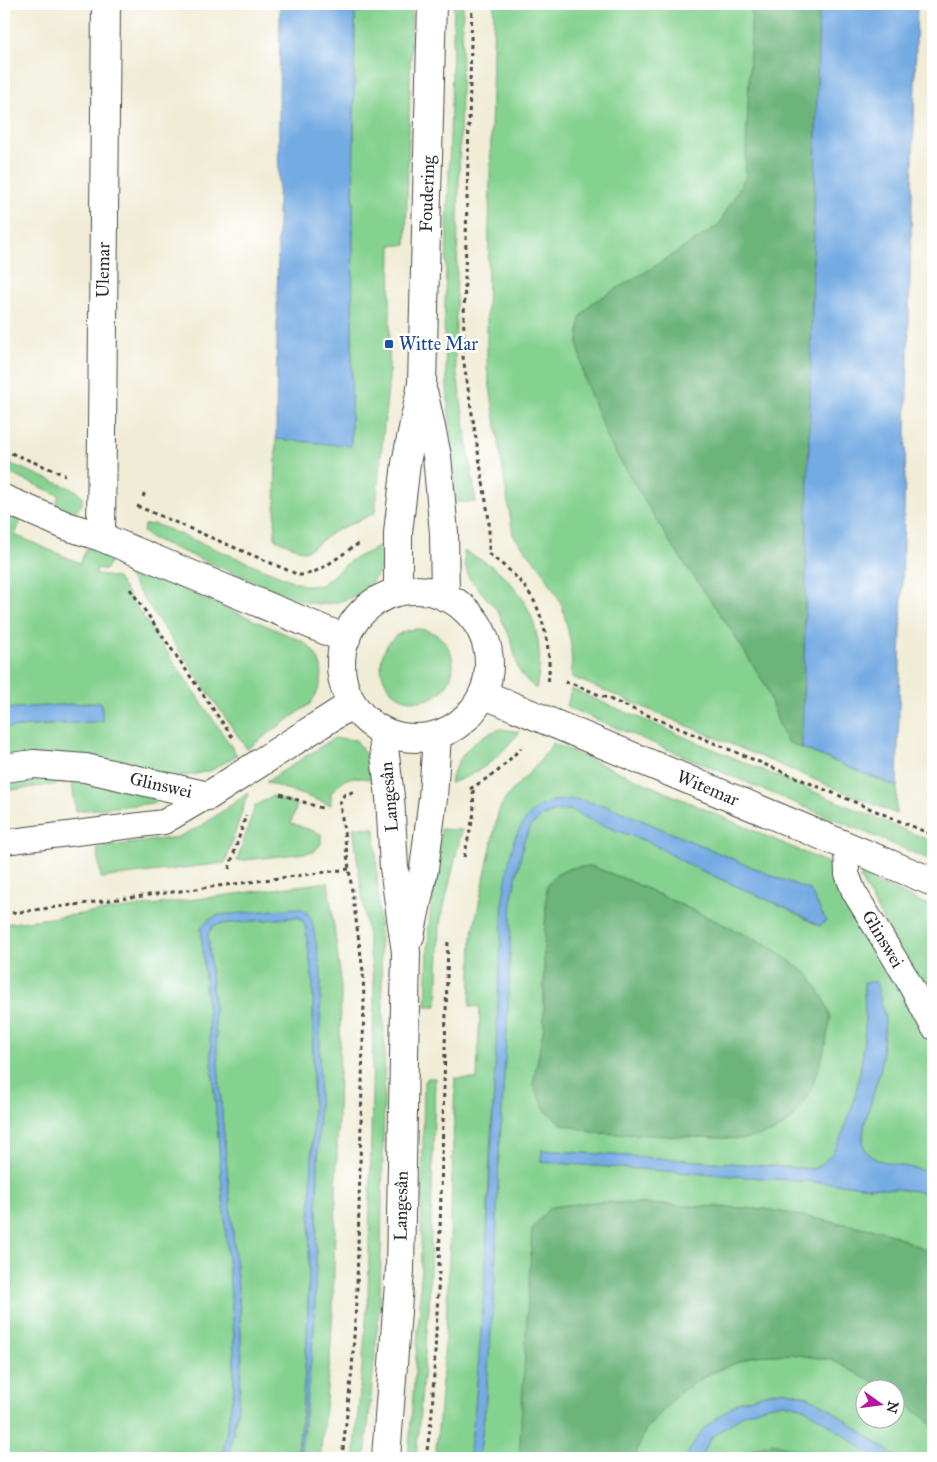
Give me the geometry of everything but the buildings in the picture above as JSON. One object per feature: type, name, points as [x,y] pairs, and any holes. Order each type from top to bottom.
[{"type":"street","name":"Ulemar","points":[[101,537],[106,4]]},
{"type":"street","name":"Foudering","points":[[398,592],[398,533],[406,462],[422,384],[432,4]]},
{"type":"street","name":"Foudering","points":[[422,384],[437,456],[444,533],[445,596]]},
{"type":"street","points":[[4,500],[67,526],[101,537],[346,639]]},
{"type":"street","points":[[430,591],[445,596],[464,609],[479,627],[487,648],[489,672],[483,694],[472,712],[462,722],[437,735],[409,738],[382,731],[365,719],[352,704],[343,683],[341,661],[346,639],[358,618],[376,602],[398,592],[430,591]]},
{"type":"street","name":"Witemar","points":[[483,694],[933,882]]},
{"type":"street","name":"Glinswei","points":[[4,768],[34,764],[85,768],[208,796],[352,704]]},
{"type":"street","name":"Langesân","points":[[382,731],[390,796],[394,868],[406,952],[400,1270],[386,1458]]},
{"type":"street","name":"Langesân","points":[[406,952],[424,869],[433,798],[437,735]]},
{"type":"lane","points":[[4,842],[164,822],[208,796]]},
{"type":"lane","name":"Glinswei","points":[[846,846],[847,874],[854,892],[906,977],[933,1027]]},
{"type":"path","points":[[4,450],[300,575],[313,574],[346,550],[361,542],[379,536],[398,533]]},
{"type":"path","points":[[143,497],[145,492]]},
{"type":"path","points":[[444,533],[462,539],[489,554]]},
{"type":"path","points":[[126,582],[237,744]]},
{"type":"path","points":[[565,682],[589,690],[933,835]]},
{"type":"path","points":[[463,863],[474,813],[473,788]]},
{"type":"path","points":[[274,792],[324,809]]},
{"type":"path","points":[[229,869],[249,808]]},
{"type":"path","points":[[342,1458],[352,1370],[357,1286],[364,1002],[362,971],[343,821]]},
{"type":"path","points":[[4,914],[349,869]]},
{"type":"path","points":[[446,1039],[448,940]]},
{"type":"green space","points":[[355,4],[412,4],[406,245],[391,245],[389,378],[375,513],[335,531],[308,550],[303,551],[275,539],[276,439],[351,445]]},
{"type":"green space","points":[[454,4],[463,4],[455,360],[476,502],[454,502],[444,334]]},
{"type":"green space","points":[[494,4],[752,4],[746,178],[718,226],[649,270],[592,303],[580,318],[578,343],[585,381],[731,630],[766,686],[787,742],[897,787],[896,814],[572,677],[571,644],[562,605],[543,571],[513,535],[487,367]]},
{"type":"green space","points":[[752,4],[819,4],[802,748],[787,742],[766,686],[731,630],[673,547],[610,444],[585,381],[578,343],[580,318],[592,303],[649,270],[718,226],[745,178]]},
{"type":"green space","points":[[4,461],[77,491],[82,497],[82,505],[72,511],[66,511],[55,506],[59,495],[4,471]]},
{"type":"green space","points":[[4,513],[21,520],[15,535],[80,563],[87,548],[112,559],[105,570],[97,568],[95,574],[117,578],[237,755],[212,770],[174,777],[4,758],[4,728],[103,721],[101,702],[4,709]]},
{"type":"green space","points":[[155,524],[307,586],[321,585],[350,561],[376,548],[387,547],[377,576],[363,590],[342,601],[314,604],[297,600],[151,538],[143,532],[144,525]]},
{"type":"green space","points":[[464,551],[497,570],[510,582],[528,609],[538,640],[539,672],[536,689],[524,678],[518,669],[511,639],[497,610],[469,578],[465,566]]},
{"type":"green space","points":[[121,562],[304,642],[317,656],[322,671],[319,687],[310,704],[247,749],[121,566]]},
{"type":"green space","points":[[424,629],[443,639],[451,651],[453,665],[451,679],[443,691],[431,699],[410,701],[391,691],[383,679],[381,658],[391,639],[403,631]]},
{"type":"green space","points":[[571,689],[933,842],[933,861],[567,707]]},
{"type":"green space","points":[[501,729],[520,732],[481,769],[450,783],[457,764],[468,748],[483,737]]},
{"type":"green space","points":[[334,738],[356,740],[366,755],[373,775],[370,779],[354,777],[341,782],[331,793],[331,805],[266,782]]},
{"type":"green space","points":[[553,743],[828,863],[933,1049],[933,1173],[877,1160],[865,1151],[863,1140],[864,1126],[881,1067],[885,1019],[876,982],[864,983],[865,1021],[863,1055],[850,1115],[835,1149],[826,1161],[815,1168],[542,1150],[541,1162],[817,1182],[916,1191],[933,1195],[933,1256],[930,1252],[887,1232],[765,1209],[595,1202],[550,1207],[519,1458],[479,1458],[485,1409],[495,1281],[499,1154],[507,1029],[512,897],[524,841],[531,826],[542,816],[557,811],[572,810],[594,822],[651,843],[691,866],[786,908],[819,926],[826,921],[810,890],[608,806],[574,799],[554,801],[537,808],[514,838],[498,1028],[490,1152],[485,1281],[469,1458],[435,1458],[440,1411],[451,1221],[455,1078],[477,1079],[480,1007],[470,1006],[472,937],[498,813],[508,795],[537,764]],"holes":[[[591,866],[630,881],[770,946],[746,1139],[596,1133],[562,1124],[533,1085],[544,1026],[544,950],[547,886],[554,876],[570,868]]]},
{"type":"green space","points":[[33,772],[157,796],[158,799],[154,803],[76,811],[72,782],[4,791],[4,776]]},
{"type":"green space","points":[[248,793],[225,863],[101,878],[97,848],[178,837],[201,826]]},
{"type":"green space","points":[[272,796],[297,805],[291,823],[321,834],[321,844],[314,852],[237,861],[255,806]]},
{"type":"green space","points":[[353,827],[375,828],[385,1049],[380,1300],[365,1458],[354,1458],[368,1298],[374,984]]},
{"type":"green space","points":[[441,829],[462,830],[440,923],[437,1006],[426,1006],[429,923]]},
{"type":"green space","points":[[591,866],[630,881],[769,946],[808,974],[824,999],[831,1018],[823,1055],[809,1094],[790,1121],[774,1132],[746,1139],[596,1133],[562,1124],[546,1111],[533,1085],[544,1026],[544,950],[547,886],[554,876],[570,868]]},
{"type":"green space","points":[[862,876],[933,907],[933,1011],[860,878]]},
{"type":"green space","points":[[328,882],[340,973],[341,995],[333,1309],[320,1458],[300,1458],[314,1332],[321,972],[307,912],[219,915],[201,928],[234,1333],[234,1389],[222,1458],[4,1458],[4,924]]},
{"type":"green space","points":[[298,917],[305,925],[313,982],[313,1113],[307,1339],[297,1458],[228,1458],[238,1407],[242,1362],[240,1310],[208,934],[213,926],[220,924]]},
{"type":"green space","points":[[427,1078],[435,1078],[429,1308],[416,1458],[408,1458],[420,1307],[424,1081],[427,1081]]},
{"type":"green space","points":[[595,1202],[765,1209],[887,1232],[930,1252],[933,1256],[933,1425],[904,1403],[904,1380],[869,1380],[832,1360],[791,1354],[754,1356],[709,1374],[680,1392],[646,1429],[634,1458],[519,1458],[532,1229],[550,1207]]},
{"type":"green space","points":[[791,1354],[832,1360],[869,1380],[854,1380],[854,1426],[827,1407],[806,1396],[784,1390],[738,1402],[703,1429],[685,1458],[634,1458],[646,1429],[680,1392],[709,1374],[754,1356]]},
{"type":"green space","points":[[784,1403],[802,1407],[876,1458],[810,1458],[798,1450],[756,1448],[741,1458],[699,1458],[712,1437],[744,1414],[767,1406]]},
{"type":"green space","points":[[904,1403],[933,1425],[933,1458],[898,1458],[859,1430],[904,1430]]},
{"type":"green space","points":[[772,1443],[798,1450],[810,1458],[741,1458],[756,1448]]},
{"type":"water","points":[[280,4],[355,4],[351,446],[276,439]]},
{"type":"water","points":[[819,4],[917,4],[897,787],[802,748]]},
{"type":"water","points":[[101,702],[103,721],[4,728],[4,709]]},
{"type":"water","points":[[574,799],[608,806],[810,890],[826,921],[820,926],[786,908],[691,866],[651,843],[594,822],[572,810],[557,811],[542,816],[531,826],[524,841],[512,897],[507,1029],[499,1154],[495,1281],[485,1409],[479,1458],[469,1458],[485,1281],[503,897],[511,853],[521,826],[529,815],[540,807],[555,801]]},
{"type":"water","points":[[303,909],[312,919],[321,972],[314,1332],[300,1458],[297,1458],[307,1339],[313,1113],[313,982],[305,925],[298,917],[220,924],[213,926],[208,934],[240,1310],[242,1362],[238,1407],[228,1458],[222,1458],[234,1389],[234,1333],[201,928],[208,920],[219,915]]},
{"type":"water","points":[[864,982],[876,982],[885,1019],[881,1067],[864,1126],[863,1140],[865,1151],[877,1160],[933,1173],[933,1195],[916,1191],[817,1182],[541,1162],[542,1150],[813,1169],[825,1161],[835,1148],[850,1114],[863,1055],[865,1021]]},
{"type":"water","points":[[784,1390],[806,1396],[827,1407],[854,1426],[854,1430],[859,1430],[898,1458],[876,1458],[802,1407],[784,1403],[767,1406],[744,1414],[712,1437],[699,1458],[685,1458],[703,1429],[738,1402]]},
{"type":"place","name":"Witte Mar","points":[[389,344]]}]
